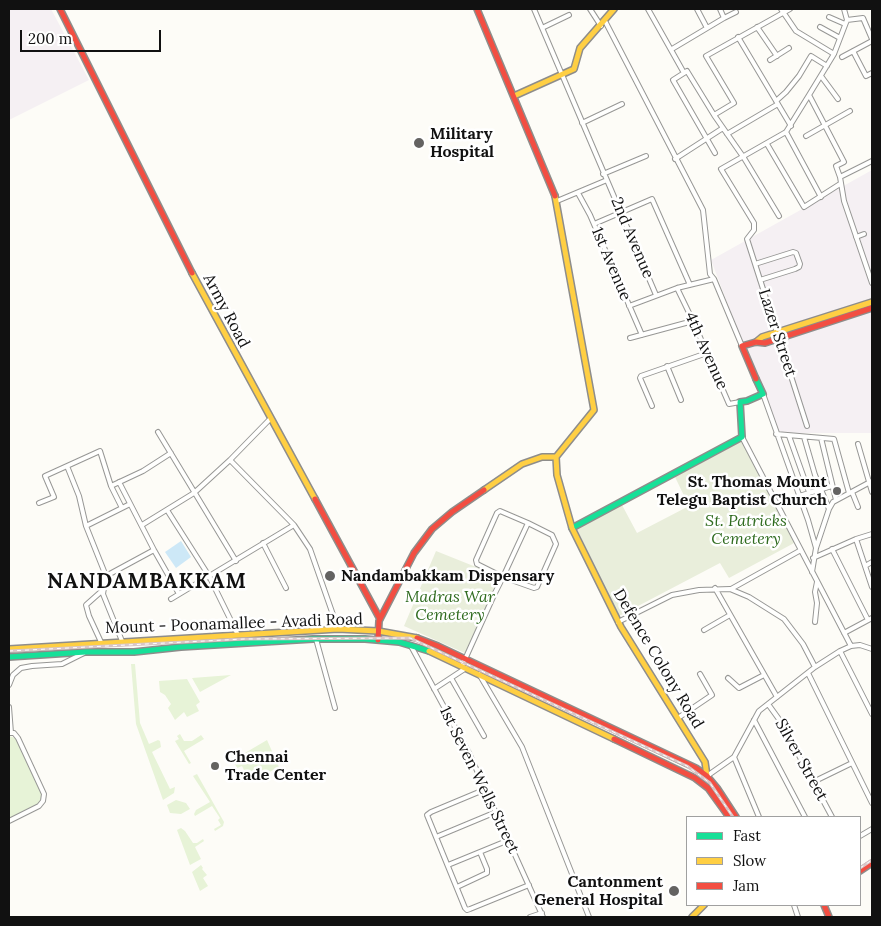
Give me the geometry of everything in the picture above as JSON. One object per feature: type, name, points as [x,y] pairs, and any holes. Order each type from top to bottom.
[{"type":"main road","name":"Army Road","points":[[60,9],[186,261],[380,619]]},
{"type":"main road","points":[[378,640],[380,619],[414,554],[442,520],[522,464],[542,457],[556,457],[594,410],[557,201],[477,9]]},
{"type":"main road","points":[[514,96],[574,69],[580,48],[614,9]]},
{"type":"main road","points":[[756,342],[762,337],[872,302]]},
{"type":"main road","points":[[572,528],[742,437],[740,402],[763,394],[742,346],[756,342],[765,343],[872,308]]},
{"type":"main road","name":"Defence Colony Road","points":[[556,457],[557,475],[572,528],[618,622],[705,762],[707,776]]},
{"type":"main road","name":"Mount - Poonamallee - Avadi Road","points":[[9,649],[338,629],[378,631],[411,636],[465,659],[686,762],[707,776],[735,816]]},
{"type":"main road","points":[[301,631],[301,640]]},
{"type":"main road","name":"Mount - Poonamallee - Avadi Road","points":[[9,656],[86,652],[134,652],[181,647],[316,639],[378,640],[410,644],[587,724],[695,778],[708,788],[728,816]]},
{"type":"main road","points":[[47,646],[47,654]]},
{"type":"main road","points":[[692,917],[703,906]]},
{"type":"street","name":"2nd Avenue","points":[[534,9],[656,295]]},
{"type":"street","points":[[590,9],[601,26]]},
{"type":"street","points":[[648,9],[684,73]]},
{"type":"street","points":[[697,9],[707,28]]},
{"type":"street","points":[[720,9],[724,18]]},
{"type":"street","points":[[714,115],[734,103],[706,56],[782,10],[790,9]]},
{"type":"street","points":[[744,158],[786,132],[791,126],[834,54],[846,22],[844,9]]},
{"type":"street","points":[[782,10],[796,31],[834,54]]},
{"type":"street","points":[[672,49],[736,12]]},
{"type":"street","points":[[542,28],[569,15]]},
{"type":"street","points":[[829,17],[846,22],[863,18],[872,40],[842,57]]},
{"type":"street","points":[[605,21],[703,210],[710,274],[714,279],[742,346]]},
{"type":"street","points":[[757,26],[777,56]]},
{"type":"street","points":[[820,27],[840,38]]},
{"type":"street","points":[[738,37],[791,126]]},
{"type":"street","points":[[770,60],[789,48]]},
{"type":"street","points":[[853,51],[866,76],[872,73]]},
{"type":"street","points":[[727,134],[777,102],[799,76],[811,56],[827,66]]},
{"type":"street","points":[[715,152],[672,80],[687,71],[714,115],[744,158],[779,216]]},
{"type":"street","points":[[821,76],[838,99]]},
{"type":"street","points":[[809,95],[844,162],[836,166],[840,177],[840,184],[872,283]]},
{"type":"street","points":[[582,123],[622,104]]},
{"type":"street","points":[[806,136],[850,111]]},
{"type":"street","points":[[675,159],[723,128]]},
{"type":"street","points":[[786,132],[821,197]]},
{"type":"street","points":[[767,144],[804,207],[840,184]]},
{"type":"street","points":[[603,174],[646,156]]},
{"type":"street","name":"Lazer Street","points":[[744,158],[721,169],[754,223],[754,230],[747,239],[807,426]]},
{"type":"street","points":[[840,177],[872,161]]},
{"type":"street","points":[[557,201],[607,180]]},
{"type":"street","name":"1st Avenue","points":[[578,193],[594,224],[642,335]]},
{"type":"street","points":[[594,224],[652,199],[690,285]]},
{"type":"street","points":[[856,237],[864,234]]},
{"type":"street","points":[[755,264],[793,252],[796,253],[800,264],[795,269],[760,280]]},
{"type":"street","points":[[629,306],[677,288],[714,279]]},
{"type":"street","name":"4th Avenue","points":[[677,288],[729,404],[740,402]]},
{"type":"street","points":[[630,338],[693,321]]},
{"type":"street","points":[[652,406],[640,378],[641,376],[707,353]]},
{"type":"street","points":[[668,366],[681,400]]},
{"type":"street","points":[[763,394],[816,548]]},
{"type":"street","points":[[142,526],[194,493],[271,418]]},
{"type":"street","points":[[158,432],[236,560]]},
{"type":"street","points":[[776,434],[834,439],[851,493],[858,507]]},
{"type":"street","points":[[789,436],[809,492]]},
{"type":"street","points":[[742,437],[851,646]]},
{"type":"street","points":[[804,437],[820,489],[829,509]]},
{"type":"street","points":[[821,438],[836,500]]},
{"type":"street","points":[[858,444],[871,483],[872,492]]},
{"type":"street","points":[[39,503],[54,497],[45,476],[100,452],[111,486],[122,508]]},
{"type":"street","points":[[111,486],[143,471],[171,453]]},
{"type":"street","points":[[230,460],[294,525],[310,549],[338,629]]},
{"type":"street","points":[[67,466],[79,496],[86,526],[106,576],[103,594],[122,641]]},
{"type":"street","points":[[119,482],[179,594]]},
{"type":"street","points":[[812,572],[813,558],[829,509],[836,500],[871,483]]},
{"type":"street","points":[[799,496],[832,486]]},
{"type":"street","points":[[86,526],[130,504]]},
{"type":"street","points":[[167,510],[209,576],[238,635]]},
{"type":"street","points":[[500,512],[552,535],[555,540],[556,544],[537,587],[534,588],[503,577],[477,564],[476,560],[497,513],[500,512]]},
{"type":"street","points":[[434,689],[464,667],[465,659],[528,523]]},
{"type":"street","points":[[171,599],[294,525]]},
{"type":"street","points":[[813,558],[872,534]]},
{"type":"street","points":[[555,540],[562,536]]},
{"type":"street","points":[[856,539],[872,587]]},
{"type":"street","points":[[264,543],[286,588]]},
{"type":"street","points":[[832,549],[870,619],[844,632]]},
{"type":"street","points":[[106,576],[154,550]]},
{"type":"street","points":[[730,589],[801,550]]},
{"type":"street","points":[[865,566],[872,562]]},
{"type":"street","points":[[815,622],[817,581]]},
{"type":"street","points":[[101,642],[86,605],[104,588]]},
{"type":"street","points":[[618,622],[672,595],[714,588],[730,589],[749,597],[784,619],[803,644],[815,667]]},
{"type":"street","points":[[714,588],[776,697]]},
{"type":"street","points":[[704,630],[730,615]]},
{"type":"street","points":[[316,639],[335,708]]},
{"type":"street","name":"1st Seven Wells Street","points":[[410,644],[470,754],[542,915]]},
{"type":"street","points":[[707,776],[734,757],[759,711],[776,697],[815,667],[840,651],[851,646],[860,645],[872,649]]},
{"type":"street","points":[[840,651],[872,714]]},
{"type":"street","points":[[9,685],[13,675],[21,668],[62,664],[86,652]]},
{"type":"street","points":[[808,673],[872,803]]},
{"type":"street","points":[[478,674],[522,747],[589,917]]},
{"type":"street","points":[[678,718],[711,696],[712,693],[700,674]]},
{"type":"street","points":[[728,678],[739,688],[764,675]]},
{"type":"street","points":[[451,678],[484,736]]},
{"type":"street","name":"Silver Street","points":[[768,704],[781,722],[831,816]]},
{"type":"street","points":[[9,707],[10,733],[14,733],[18,738],[42,787],[44,798],[39,806],[9,821]]},
{"type":"street","points":[[754,720],[803,816]]},
{"type":"street","points":[[734,757],[759,816]]},
{"type":"street","points":[[814,782],[852,763]]},
{"type":"street","points":[[486,789],[428,813],[427,818],[458,887],[465,908],[467,910],[529,885]]},
{"type":"street","points":[[436,837],[496,812]]},
{"type":"street","points":[[861,835],[872,829]]},
{"type":"street","points":[[448,865],[509,840]]},
{"type":"street","points":[[458,887],[487,873],[480,852]]},
{"type":"street","points":[[530,917],[542,915]]},
{"type":"shaded area","points":[[9,9],[51,9],[89,80],[9,120]]},
{"type":"shaded area","points":[[872,170],[872,433],[777,433],[711,260]]},
{"type":"green space","name":"St. Patricks Cemetery","points":[[742,441],[796,542],[729,578],[720,563],[619,616],[577,529],[622,505],[637,533],[689,506],[675,477]]},
{"type":"green space","name":"Madras War Cemetery","points":[[436,551],[501,577],[467,654],[404,626]]},
{"type":"green space","points":[[131,664],[135,664],[140,723],[149,744],[160,741],[161,747],[152,752],[170,789],[175,787],[174,793],[163,800],[136,724]]},
{"type":"green space","points":[[231,675],[200,692],[192,678]]},
{"type":"green space","points":[[187,679],[200,702],[196,705],[199,711],[187,717],[184,712],[175,720],[168,708],[171,704],[165,695],[160,692],[159,681]]},
{"type":"green space","points":[[180,734],[184,741],[192,741],[201,735],[204,739],[184,751],[191,763],[189,764],[175,741],[179,739],[177,736]]},
{"type":"green space","points":[[9,736],[17,741],[42,797],[36,805],[9,819]]},
{"type":"green space","points":[[267,740],[279,767],[250,782],[242,766],[237,768],[233,760]]},
{"type":"green space","points":[[197,774],[224,822],[223,826],[215,831],[214,829],[221,825],[218,820],[220,818],[212,806],[195,816],[194,814],[196,810],[210,802],[193,776]]},
{"type":"green space","points":[[176,800],[186,803],[190,809],[181,814],[170,813],[167,805]]},
{"type":"green space","points":[[181,828],[193,843],[203,839],[204,841],[195,847],[201,859],[190,865],[177,830]]},
{"type":"green space","points":[[201,865],[207,875],[203,878],[208,886],[200,891],[192,872]]},
{"type":"water","points":[[181,541],[191,557],[176,568],[165,552]]},
{"type":"railway","points":[[9,651],[244,639],[410,638],[687,766],[710,783],[732,816]]},
{"type":"railway","points":[[861,867],[872,860]]},
{"type":"traffic: fast","points":[[572,528],[742,437],[740,402],[763,394],[756,379]]},
{"type":"traffic: fast","points":[[9,657],[86,652],[134,652],[181,647],[313,639],[365,639],[399,642],[429,651]]},
{"type":"traffic: slow","points":[[514,96],[574,69],[580,48],[614,9]]},
{"type":"traffic: slow","points":[[555,196],[594,410],[556,457]]},
{"type":"traffic: slow","points":[[192,273],[315,499]]},
{"type":"traffic: slow","points":[[756,342],[762,337],[872,302]]},
{"type":"traffic: slow","points":[[484,490],[522,464],[542,457],[556,457]]},
{"type":"traffic: slow","points":[[556,457],[557,475],[572,528],[621,627],[705,762],[707,776]]},
{"type":"traffic: slow","points":[[9,649],[338,629],[378,631],[417,638]]},
{"type":"traffic: slow","points":[[429,651],[614,739]]},
{"type":"traffic: slow","points":[[692,917],[703,906]]},
{"type":"traffic: jam","points":[[60,9],[192,273]]},
{"type":"traffic: jam","points":[[477,9],[555,196]]},
{"type":"traffic: jam","points":[[756,379],[742,346],[756,342],[765,343],[872,308]]},
{"type":"traffic: jam","points":[[378,640],[379,621],[414,553],[432,529],[452,512],[484,490]]},
{"type":"traffic: jam","points":[[315,499],[380,619]]},
{"type":"traffic: jam","points":[[417,638],[438,646],[696,768],[707,776],[717,788],[735,816]]},
{"type":"traffic: jam","points":[[614,739],[695,778],[708,788],[728,816]]},
{"type":"traffic: jam","points":[[861,870],[872,863]]},
{"type":"traffic: jam","points":[[824,906],[829,917]]},
{"type":"place","name":"Military Hospital","points":[[419,143]]},
{"type":"place","name":"St. Thomas Mount Telegu Baptist Church","points":[[837,491]]},
{"type":"place","name":"Nandambakkam Dispensary","points":[[330,576]]},
{"type":"place","name":"Chennai Trade Center","points":[[215,766]]},
{"type":"place","name":"Cantonment General Hospital","points":[[674,891]]},
{"type":"district","name":"NANDAMBAKKAM","points":[[147,582]]}]
